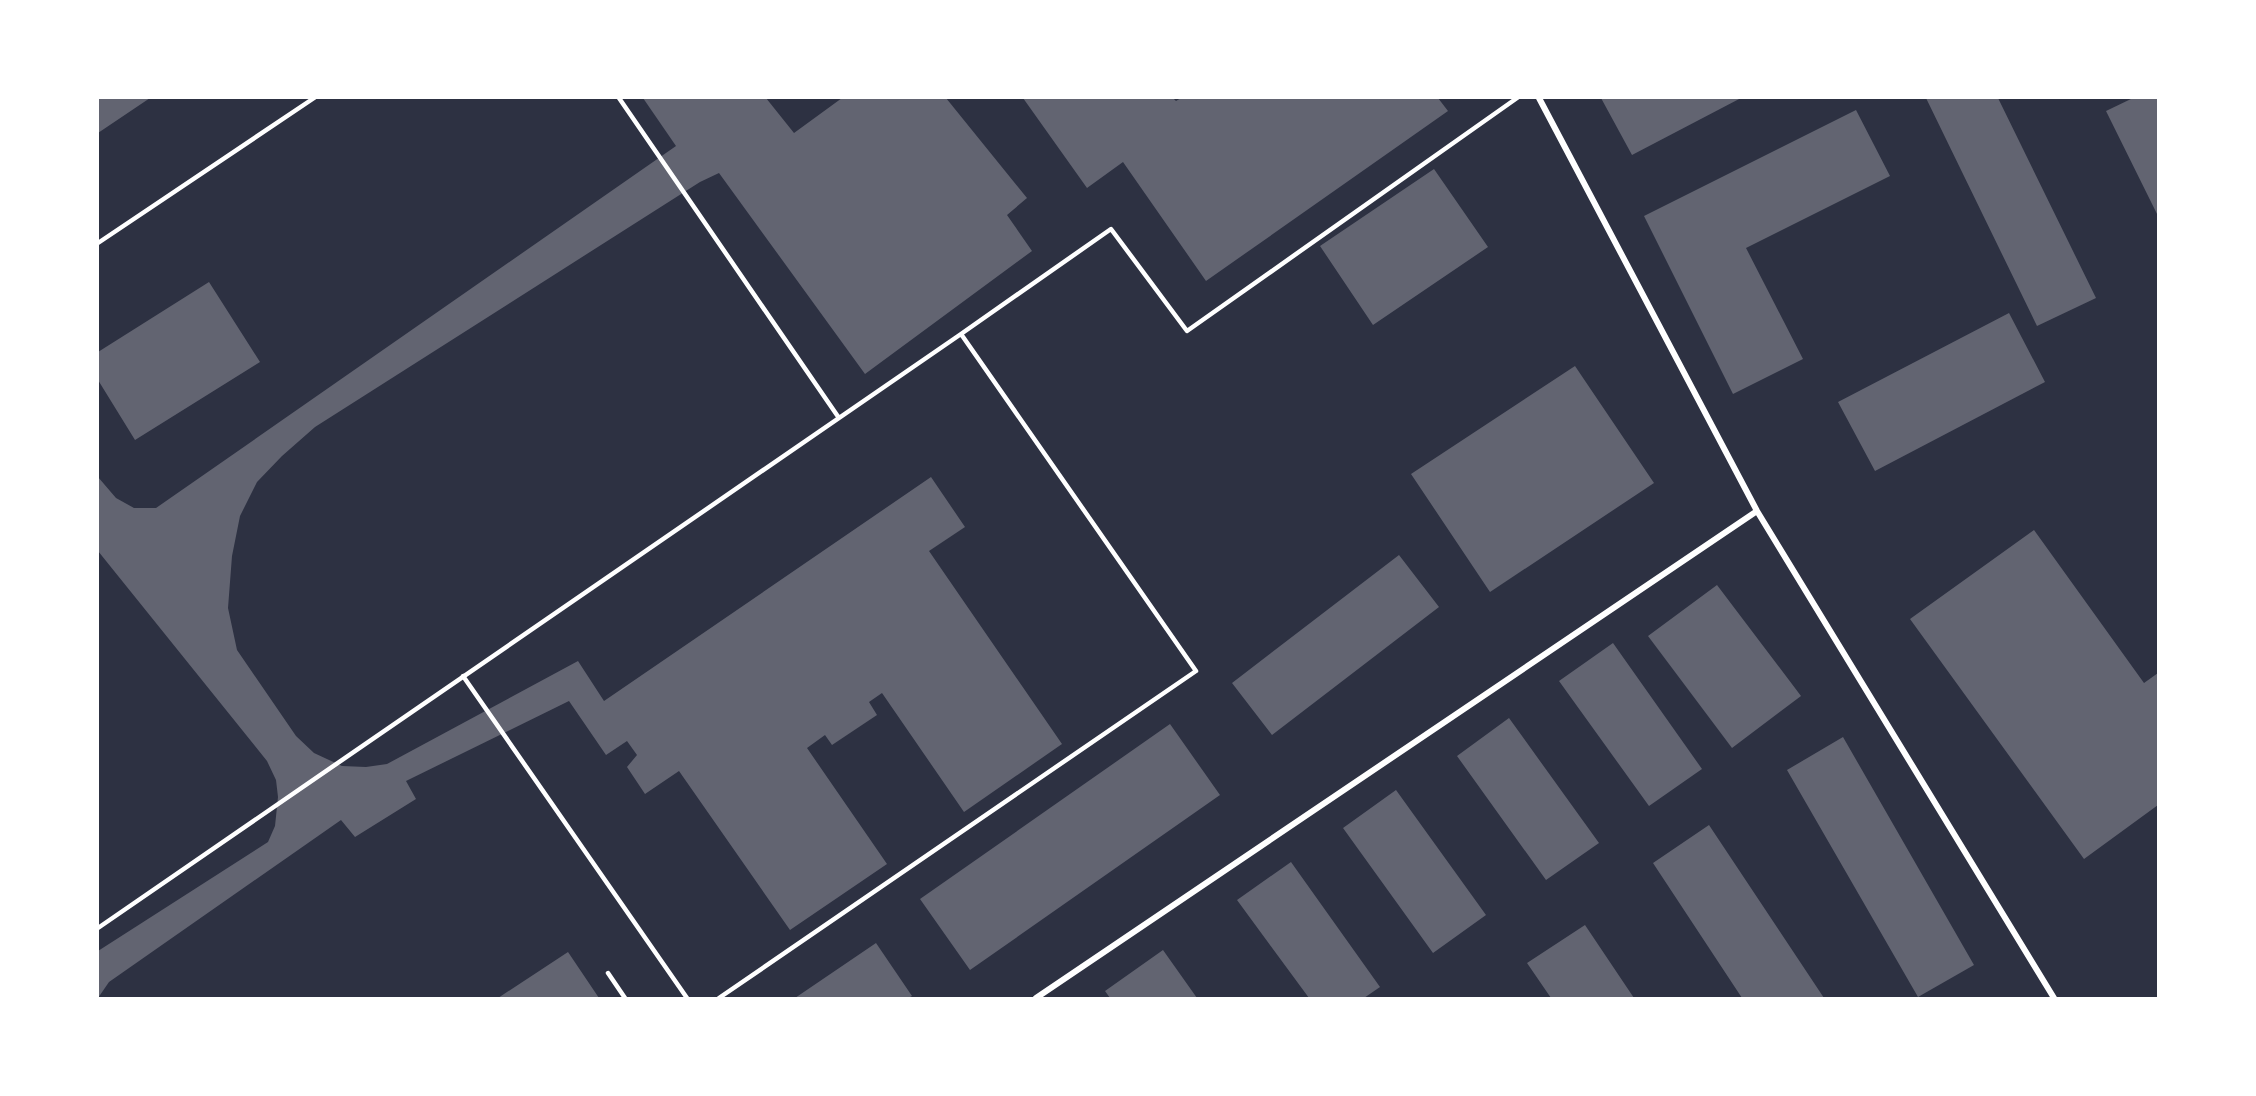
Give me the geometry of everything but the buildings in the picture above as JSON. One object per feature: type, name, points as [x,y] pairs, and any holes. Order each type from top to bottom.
[{"type":"street","points":[[1539,98],[1757,511],[2054,999]]},
{"type":"street","points":[[1036,999],[1757,511]]},
{"type":"lane","points":[[98,243],[314,98]]},
{"type":"lane","points":[[619,98],[839,418]]},
{"type":"lane","points":[[98,928],[1111,229],[1187,331],[1517,98]]},
{"type":"lane","points":[[719,999],[1196,671],[962,334]]},
{"type":"lane","points":[[463,676],[687,999]]},
{"type":"lane","points":[[608,973],[625,999]]}]
